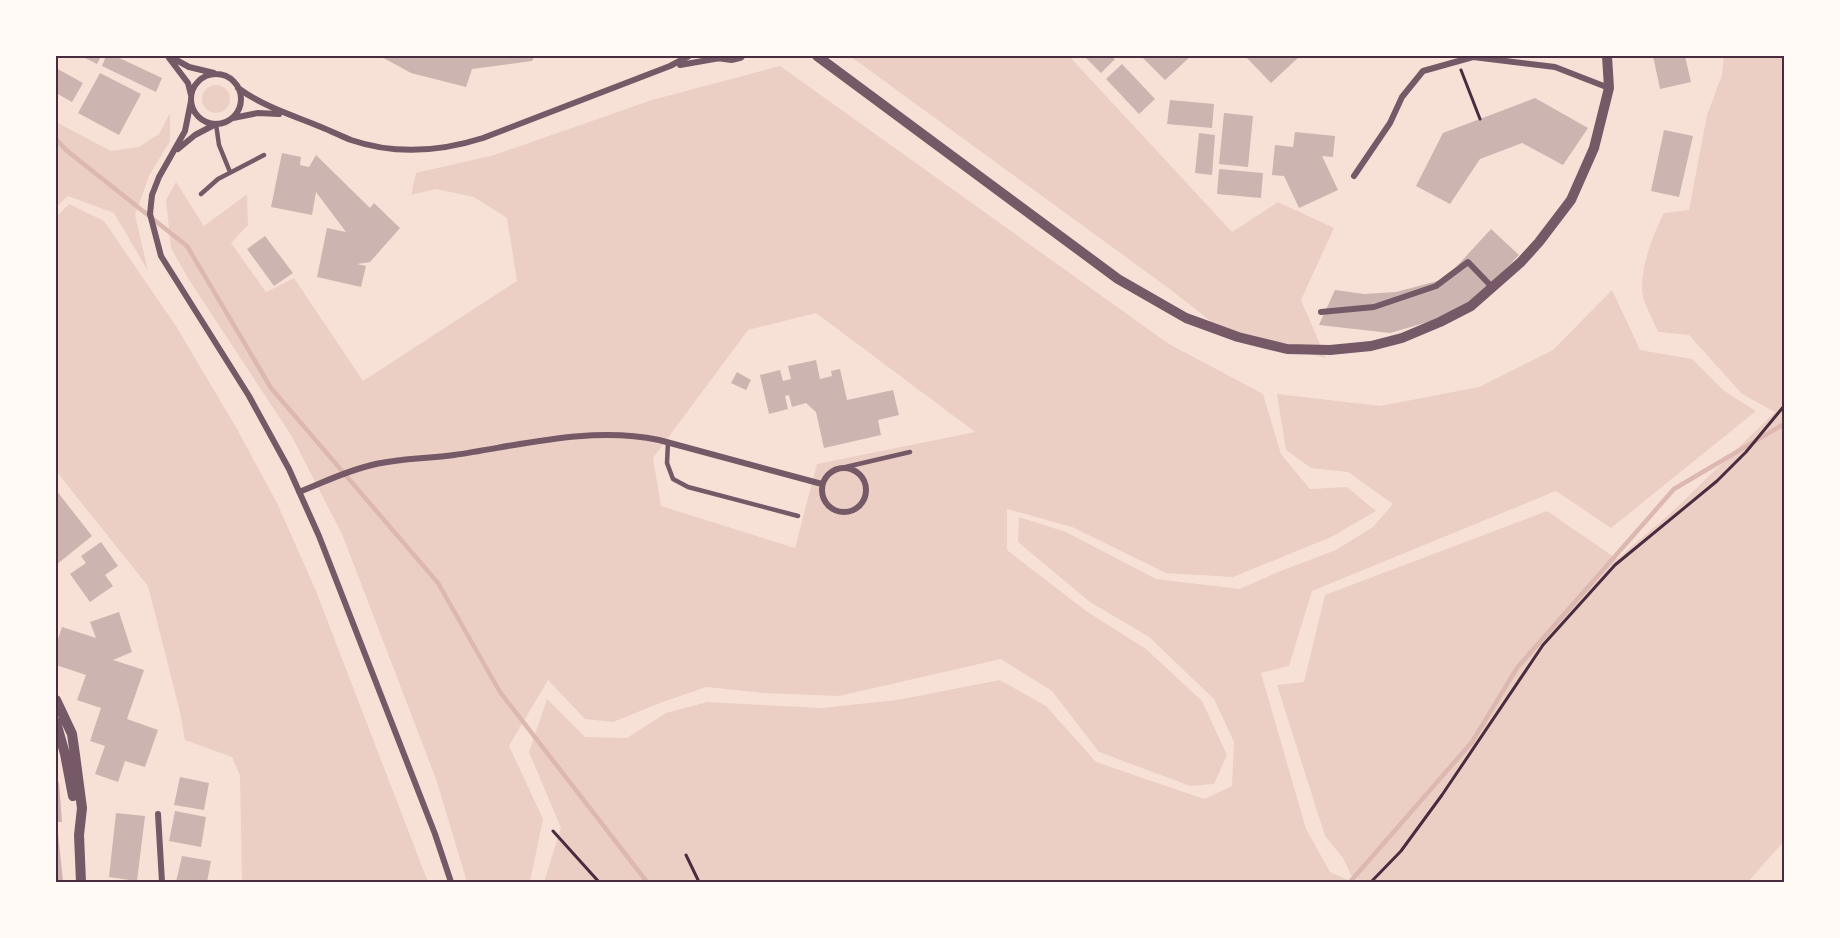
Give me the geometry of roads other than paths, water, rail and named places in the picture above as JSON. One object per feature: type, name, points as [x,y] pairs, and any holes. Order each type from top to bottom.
[{"type":"street","points":[[167,56],[189,67],[217,74],[233,81],[238,88],[268,107],[288,116],[372,146],[415,151],[457,146],[483,138],[662,70],[686,63],[740,56]]},
{"type":"street","points":[[167,56],[188,83],[193,110],[198,117],[208,123],[225,123],[232,118],[241,102],[238,88]]},
{"type":"street","points":[[662,70],[689,56]]},
{"type":"street","points":[[817,56],[1118,279],[1186,318],[1238,337],[1287,349],[1330,350],[1371,346],[1402,338],[1472,306],[1539,242],[1571,200],[1594,148],[1609,88],[1607,56]]},
{"type":"street","points":[[1354,176],[1390,123],[1402,97],[1423,71],[1473,57],[1555,67],[1609,88]]},
{"type":"street","points":[[217,74],[202,78],[196,84],[185,132],[159,177],[152,195],[150,214],[161,256],[249,396],[270,432],[299,492],[319,536],[435,834],[451,882]]},
{"type":"street","points":[[232,118],[258,113],[288,116]]},
{"type":"street","points":[[173,153],[195,135],[216,124]]},
{"type":"street","points":[[1321,312],[1374,307],[1436,286],[1468,262],[1493,288]]},
{"type":"street","points":[[299,492],[357,469],[384,462],[452,455],[585,435],[635,435],[822,484]]},
{"type":"street","points":[[845,467],[859,473],[866,487],[863,502],[848,512],[832,509],[823,499],[822,484],[825,477],[837,469],[845,467]]},
{"type":"street","points":[[56,700],[72,734],[81,808],[79,835]]},
{"type":"street","points":[[56,722],[70,776],[79,835],[81,882]]},
{"type":"street","points":[[158,814],[162,882]]},
{"type":"lane","points":[[216,124],[219,145],[230,172]]},
{"type":"lane","points":[[201,194],[218,179],[264,155]]},
{"type":"lane","points":[[668,442],[667,463],[673,479],[680,483],[798,516]]},
{"type":"lane","points":[[837,469],[910,452]]},
{"type":"waterway","points":[[56,139],[66,150],[187,246],[271,388],[438,583],[500,692],[647,882]]},
{"type":"waterway","points":[[1350,882],[1472,742],[1517,668],[1674,489],[1784,424]]}]
